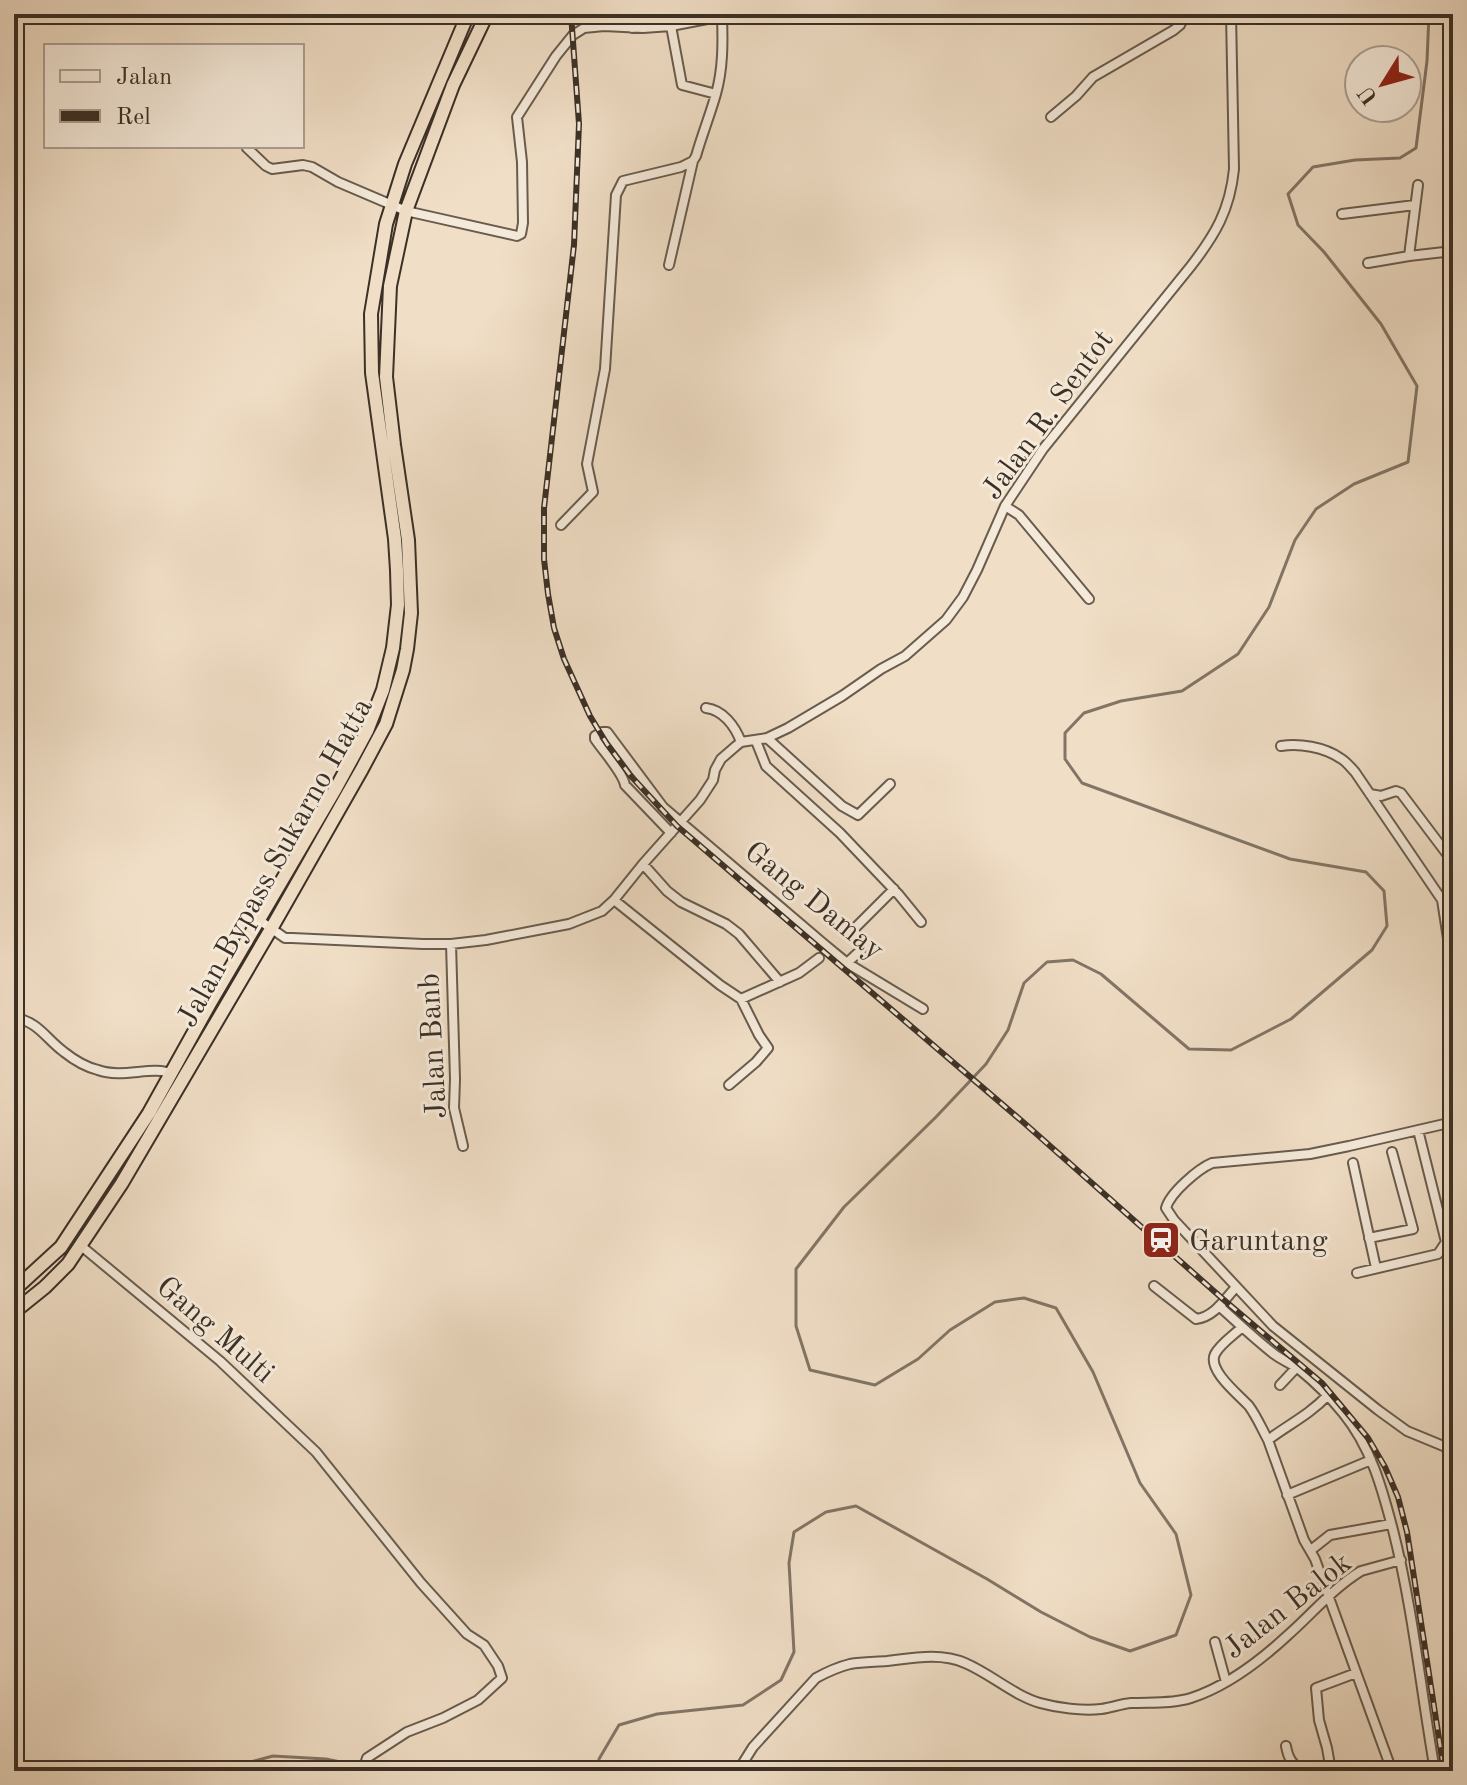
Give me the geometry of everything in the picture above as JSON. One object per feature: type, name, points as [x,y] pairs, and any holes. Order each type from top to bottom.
[{"type":"highway","name":"Jalan Bypass Sukarno Hatta","points":[[14,1290],[61,1247],[141,1125],[367,731],[383,690],[393,648],[398,605],[397,570],[372,373],[371,314],[378,266],[405,164],[468,14]]},
{"type":"highway","name":"Jalan Bypass Sukarno Hatta","points":[[14,1312],[68,1264],[122,1183],[271,929],[386,724],[407,649],[411,613],[408,540],[386,377],[390,286],[406,211],[453,85],[487,14]]},
{"type":"street","points":[[632,28],[633,14]]},
{"type":"street","points":[[247,148],[272,169],[294,165],[312,167],[338,182],[406,211],[517,236],[521,234],[523,223],[522,162],[517,117],[573,35],[584,28],[671,26],[733,14]]},
{"type":"street","points":[[1051,117],[1093,77],[1174,30],[1185,14]]},
{"type":"street","name":"Jalan R. Sentot","points":[[741,742],[767,738],[802,720],[905,656],[946,620],[977,570],[1005,506],[1043,449],[1212,238],[1232,190],[1234,169],[1231,14]]},
{"type":"street","points":[[669,265],[693,161],[716,94],[723,50],[722,17]]},
{"type":"street","points":[[671,26],[682,85],[716,94]]},
{"type":"street","points":[[561,525],[593,492],[587,464],[605,369],[616,195],[623,181],[681,167],[693,161]]},
{"type":"street","points":[[1409,256],[1418,185]]},
{"type":"street","points":[[1342,214],[1415,205]]},
{"type":"street","points":[[1368,263],[1453,251]]},
{"type":"street","points":[[1005,506],[1019,515],[1089,599]]},
{"type":"street","points":[[259,920],[285,938],[451,944],[569,924],[602,911],[681,822],[713,780],[721,759],[741,742],[732,724],[719,711],[706,708]]},
{"type":"street","name":"Gang Damay","points":[[671,833],[625,785],[625,780],[595,736],[607,732],[663,807],[847,963],[923,1009]]},
{"type":"street","points":[[767,738],[855,815],[864,811],[890,784]]},
{"type":"street","points":[[756,741],[766,766],[840,833],[921,922]]},
{"type":"street","points":[[1281,746],[1296,743],[1313,747],[1340,757],[1355,772],[1442,900],[1453,971]]},
{"type":"street","points":[[1370,793],[1381,796],[1396,791],[1401,793],[1453,862]]},
{"type":"street","points":[[643,864],[681,902],[726,924],[739,934],[780,982]]},
{"type":"street","points":[[847,963],[861,950],[854,929],[894,889]]},
{"type":"street","points":[[614,900],[741,999],[768,1048],[729,1085]]},
{"type":"street","name":"Jalan Banb","points":[[451,944],[454,1108],[463,1146]]},
{"type":"street","points":[[741,999],[799,973],[819,958]]},
{"type":"street","points":[[14,1017],[33,1023],[65,1053],[98,1071],[120,1075],[159,1070],[172,1074]]},
{"type":"street","points":[[1453,1122],[1310,1154],[1212,1163],[1199,1170],[1169,1200],[1166,1208],[1273,1326],[1407,1431],[1453,1450]]},
{"type":"street","points":[[1357,1273],[1438,1254],[1446,1242],[1418,1130]]},
{"type":"street","points":[[1369,1238],[1413,1229],[1392,1152]]},
{"type":"street","points":[[1353,1163],[1376,1268]]},
{"type":"street","name":"Gang Multi","points":[[80,1245],[220,1361],[316,1452],[421,1583],[467,1634],[484,1645],[498,1666],[502,1678],[478,1700],[407,1732],[367,1758],[363,1771]]},
{"type":"street","points":[[1154,1286],[1196,1319],[1204,1318],[1219,1306],[1236,1287]]},
{"type":"street","points":[[1219,1306],[1276,1356],[1296,1368],[1328,1395],[1360,1437],[1377,1472],[1401,1560],[1435,1771]]},
{"type":"street","points":[[1242,1327],[1216,1352],[1214,1365],[1259,1421],[1268,1440],[1392,1771]]},
{"type":"street","points":[[1280,1385],[1296,1368]]},
{"type":"street","points":[[1268,1440],[1316,1408],[1328,1395]]},
{"type":"street","points":[[1287,1495],[1371,1460]]},
{"type":"street","points":[[1311,1550],[1330,1535],[1391,1524]]},
{"type":"street","points":[[1453,1532],[1453,1549]]},
{"type":"street","name":"Jalan Balok","points":[[738,1771],[753,1747],[816,1678],[850,1664],[939,1656],[963,1662],[1036,1702],[1099,1709],[1174,1702],[1226,1682],[1248,1667],[1361,1571],[1401,1560]]},
{"type":"street","points":[[1215,1642],[1226,1682]]},
{"type":"street","points":[[1331,1771],[1319,1720],[1316,1688],[1356,1673]]},
{"type":"street","points":[[1286,1746],[1293,1765],[1302,1771]]},
{"type":"waterway","points":[[597,1771],[599,1759],[619,1725],[657,1714],[743,1705],[781,1680],[794,1652],[789,1563],[794,1532],[826,1512],[856,1506],[1090,1637],[1130,1651],[1176,1635],[1191,1595],[1176,1534],[1140,1483],[1093,1372],[1056,1308],[1024,1298],[995,1302],[950,1330],[918,1359],[875,1385],[810,1370],[796,1326],[796,1269],[844,1207],[986,1064],[1008,1030],[1024,983],[1047,962],[1073,960],[1101,974],[1189,1049],[1231,1050],[1291,1019],[1372,950],[1387,926],[1384,891],[1366,872],[1290,859],[1082,783],[1065,759],[1065,733],[1084,713],[1121,701],[1182,691],[1238,654],[1269,607],[1295,540],[1316,509],[1354,484],[1408,462],[1417,386],[1381,324],[1324,252],[1298,225],[1288,194],[1313,167],[1355,160],[1400,158],[1416,148],[1427,61],[1429,14]]},
{"type":"waterway","points":[[216,1771],[273,1756],[326,1759],[379,1770],[426,1766],[435,1771]]},
{"type":"waterway","points":[[14,1766],[28,1771]]},
{"type":"railway","points":[[571,14],[579,124],[574,245],[544,508],[544,559],[554,628],[564,659],[590,716],[630,775],[677,826],[1322,1383],[1368,1438],[1398,1497],[1407,1532],[1444,1771]]},
{"type":"place","name":"Garuntang","points":[[1161,1240]]}]
